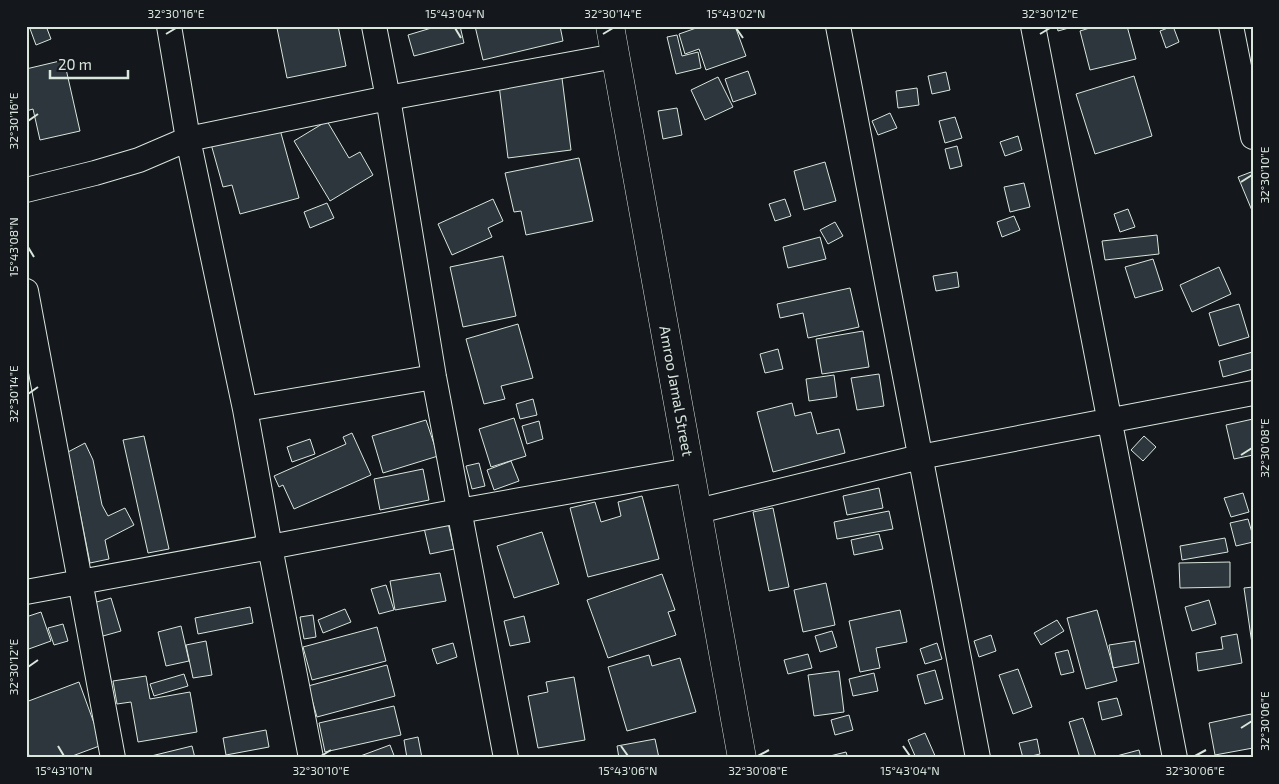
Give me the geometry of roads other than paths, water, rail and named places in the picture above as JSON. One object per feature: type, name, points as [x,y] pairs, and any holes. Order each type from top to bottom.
[{"type":"street","points":[[169,26],[188,140],[245,409],[311,758]]},
{"type":"street","points":[[374,26],[388,98],[434,377],[506,758]]},
{"type":"street","name":"Amroo Jamal Street","points":[[610,26],[742,758]]},
{"type":"street","points":[[838,26],[978,758]]},
{"type":"street","points":[[1033,26],[1175,758]]},
{"type":"street","points":[[1231,26],[1253,137]]},
{"type":"street","points":[[26,190],[95,174],[138,160],[188,140],[388,98],[616,56]]},
{"type":"street","points":[[26,291],[113,758]]},
{"type":"street","points":[[245,409],[434,377]]},
{"type":"street","points":[[698,511],[920,457],[1253,393]]},
{"type":"street","points":[[26,592],[690,470]]}]
